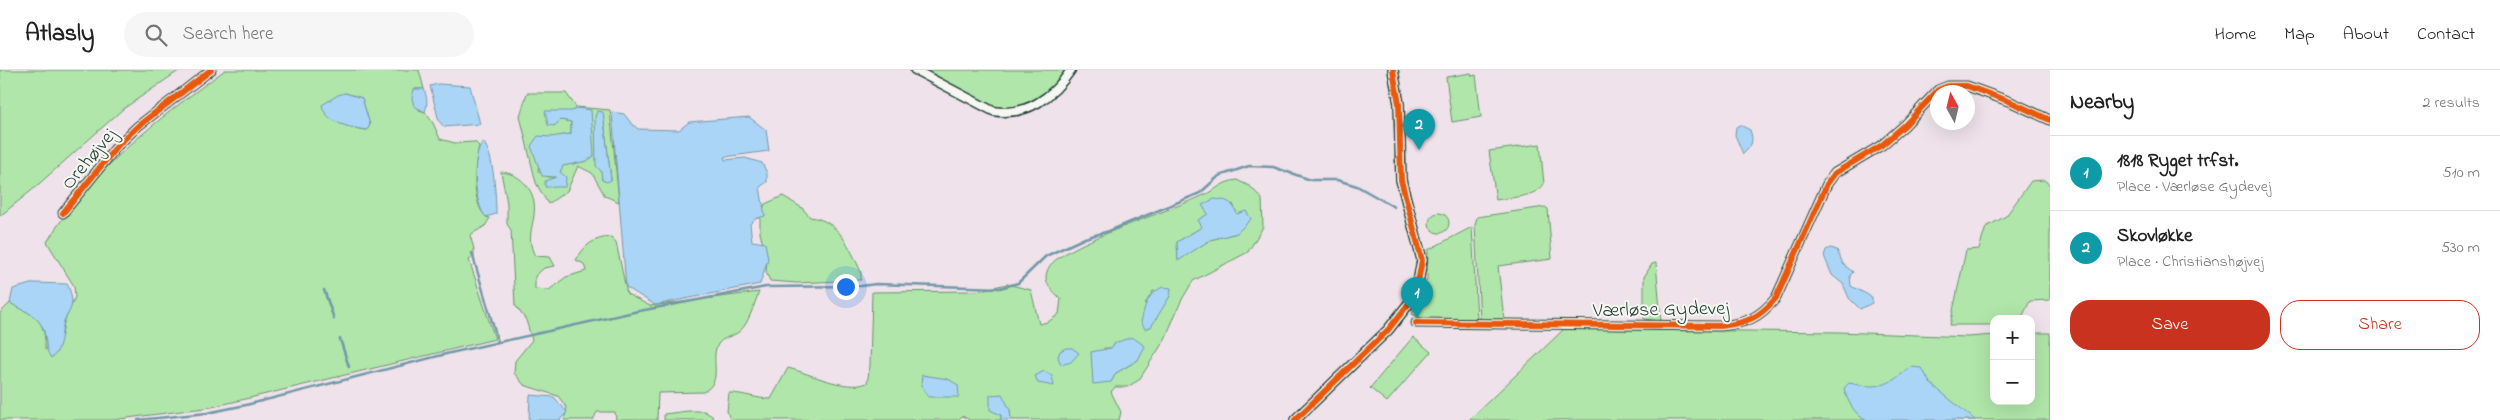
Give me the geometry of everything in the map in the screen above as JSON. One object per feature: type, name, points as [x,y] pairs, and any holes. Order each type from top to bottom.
[{"type":"street","name":"Orehøjvej","points":[[63,213],[118,145],[138,126],[212,70]]},
{"type":"street","points":[[914,70],[993,112],[1004,113],[1022,111],[1039,103],[1063,82],[1071,70]]},
{"type":"street","points":[[1295,420],[1388,330],[1410,302],[1419,280],[1422,260],[1420,245],[1401,180],[1399,104],[1393,70]]},
{"type":"street","name":"Værløse Gydevej","points":[[1416,323],[1720,326],[1748,321],[1764,313],[1776,298],[1827,184],[1835,173],[1882,145],[1905,125],[1938,90],[1948,86],[1967,86],[2011,102],[2050,120]]},
{"type":"green space","points":[[0,70],[180,70],[123,109],[0,216]]},
{"type":"green space","points":[[225,70],[419,70],[424,89],[414,89],[419,110],[425,112],[433,123],[440,139],[455,143],[475,142],[479,146],[475,173],[476,193],[481,210],[486,217],[490,218],[485,226],[470,235],[474,257],[469,260],[495,339],[212,407],[112,420],[0,420],[0,313],[10,303],[37,319],[43,331],[45,350],[62,335],[64,322],[75,297],[74,286],[47,242],[84,192],[127,147],[175,107]],"holes":[[[345,93],[362,98],[370,125],[367,130],[351,128],[329,117]]]},
{"type":"green space","points":[[920,70],[1068,70],[1061,80],[1032,106],[993,110]]},
{"type":"green space","points":[[1471,73],[1472,76],[1476,75],[1481,117],[1452,122],[1446,77]]},
{"type":"green space","points":[[527,93],[566,93],[576,107],[610,110],[619,202],[605,196],[592,173],[578,166],[567,191],[548,204],[536,183],[520,116]],"holes":[[[577,108],[585,110],[587,161],[562,166],[556,187],[556,177],[548,177],[538,171],[539,163],[559,136],[571,134],[571,122],[561,120]],[[604,120],[611,180],[602,180]]]},
{"type":"green space","points":[[1540,144],[1544,184],[1540,189],[1529,194],[1496,200],[1489,151]]},
{"type":"green space","points":[[501,172],[518,177],[530,190],[534,202],[531,235],[532,248],[535,256],[550,257],[555,266],[544,268],[535,276],[535,289],[549,290],[566,277],[586,271],[584,264],[576,260],[579,255],[590,243],[611,237],[616,242],[627,294],[650,306],[759,292],[743,328],[721,341],[717,346],[715,352],[715,377],[709,388],[703,392],[658,393],[657,420],[616,420],[615,412],[597,412],[593,420],[564,420],[567,408],[558,396],[524,385],[514,373],[515,361],[532,340],[526,320],[515,305],[511,230],[507,224],[507,203]]},
{"type":"green space","points":[[1237,180],[1251,187],[1262,199],[1263,227],[1248,252],[1193,281],[1181,301],[1165,339],[1139,380],[1127,387],[1115,387],[1111,392],[1121,412],[1119,420],[1011,420],[1010,410],[996,412],[1001,415],[1001,420],[970,420],[962,416],[958,420],[730,420],[727,411],[729,393],[771,399],[788,368],[838,384],[858,385],[867,383],[870,366],[872,292],[976,291],[1007,284],[1031,290],[1039,324],[1048,322],[1059,314],[1061,299],[1048,285],[1046,277],[1049,267],[1058,258],[1097,238],[1209,193],[1223,184]],"holes":[[[1233,204],[1237,214],[1237,233],[1210,240],[1178,260],[1177,242],[1202,227],[1208,214]],[[1153,291],[1170,296],[1164,305],[1145,304]],[[1104,348],[1111,348],[1138,360],[1116,373],[1111,382]]]},
{"type":"green space","points":[[2044,180],[2050,185],[2050,300],[2030,301],[2023,315],[1990,315],[1990,325],[1950,325],[1966,250],[1979,249],[1986,227],[2006,216],[2031,181]]},
{"type":"green space","points":[[783,196],[802,208],[810,217],[829,223],[836,229],[848,245],[861,272],[861,280],[797,283],[770,281],[766,272],[767,259],[760,233],[760,217],[765,204]]},
{"type":"green space","points":[[1545,207],[1548,209],[1552,259],[1498,266],[1504,319],[1480,319],[1475,225],[1477,217]]},
{"type":"green space","points":[[1435,213],[1443,213],[1449,219],[1449,227],[1443,233],[1435,233],[1429,227],[1429,219]]},
{"type":"green space","points":[[1472,227],[1477,319],[1424,319],[1412,314],[1427,279],[1428,250]]},
{"type":"green space","points":[[1656,263],[1661,321],[1644,319],[1644,277],[1652,264]]},
{"type":"green space","points":[[1564,329],[1838,332],[1968,337],[1990,335],[1990,405],[2035,405],[2035,333],[2050,333],[2050,420],[1469,420]]},
{"type":"green space","points":[[1413,337],[1431,352],[1387,402],[1370,388]]},
{"type":"green space","points":[[704,411],[712,416],[713,420],[664,420],[664,414]]},
{"type":"water","points":[[438,84],[470,86],[480,124],[444,127],[439,121],[430,86]]},
{"type":"water","points":[[414,89],[424,89],[427,100],[425,112],[414,106],[412,98]]},
{"type":"water","points":[[345,93],[362,98],[370,125],[367,130],[340,124],[324,111],[322,105]]},
{"type":"water","points":[[577,108],[591,110],[594,156],[587,161],[563,166],[560,172],[566,177],[565,187],[545,187],[545,181],[556,177],[542,176],[531,146],[538,136],[550,137],[571,134],[571,122],[561,120],[554,126],[548,125],[545,111],[572,111]]},
{"type":"water","points":[[597,111],[603,112],[611,180],[607,182],[602,180],[601,171],[596,166],[595,117]]},
{"type":"water","points":[[612,112],[624,114],[638,129],[679,130],[689,122],[749,117],[766,130],[769,151],[724,157],[725,160],[745,158],[762,163],[767,173],[767,182],[760,187],[765,216],[755,219],[750,224],[752,241],[765,243],[768,259],[760,284],[655,305],[626,287]]},
{"type":"water","points":[[1740,125],[1750,130],[1752,137],[1750,146],[1743,154],[1735,135],[1736,127]]},
{"type":"water","points":[[483,142],[487,148],[492,165],[496,207],[496,214],[486,217],[479,202],[476,180],[477,158]]},
{"type":"water","points":[[1214,199],[1228,202],[1233,206],[1237,214],[1246,211],[1251,219],[1237,233],[1210,240],[1178,261],[1177,242],[1202,227],[1198,220],[1208,214],[1202,205]]},
{"type":"water","points":[[1831,248],[1837,250],[1843,264],[1853,272],[1850,276],[1851,286],[1872,297],[1872,303],[1860,309],[1849,298],[1843,284],[1832,275],[1824,256],[1826,250]]},
{"type":"water","points":[[34,283],[67,284],[70,290],[72,301],[70,311],[64,321],[59,347],[51,358],[47,350],[41,324],[32,315],[10,303],[13,289]]},
{"type":"water","points":[[1163,287],[1171,288],[1170,296],[1151,327],[1145,329],[1141,322],[1146,305],[1153,293]]},
{"type":"water","points":[[1132,337],[1145,346],[1138,360],[1116,373],[1111,382],[1093,384],[1091,352],[1111,348],[1115,343]]},
{"type":"water","points":[[1072,348],[1079,353],[1071,362],[1061,365],[1058,357],[1060,351]]},
{"type":"water","points":[[1910,367],[1922,368],[1930,383],[1975,420],[1865,420],[1854,410],[1844,388],[1849,383],[1868,386],[1882,385],[1895,379]]},
{"type":"water","points":[[1044,371],[1052,376],[1054,386],[1038,383],[1035,376]]},
{"type":"water","points":[[922,375],[948,379],[958,385],[959,397],[928,397],[921,385]]},
{"type":"water","points":[[1002,394],[1010,410],[1011,420],[1001,420],[1001,415],[990,410],[990,395]]},
{"type":"water","points":[[530,395],[554,397],[567,412],[560,420],[529,420]]},
{"type":"waterway","points":[[138,420],[207,413],[246,405],[450,353],[634,312],[766,287],[861,286],[876,284],[1000,288],[1018,283],[1046,256],[1085,238],[1109,231],[1200,193],[1219,176],[1249,166],[1273,167],[1311,180],[1337,180],[1357,186],[1394,207]]},
{"type":"waterway","points":[[472,253],[498,342]]},
{"type":"waterway","points":[[324,290],[334,319]]},
{"type":"waterway","points":[[340,339],[349,367]]},
{"type":"cycle path","points":[[63,213],[118,145],[138,126],[211,70]]},
{"type":"cycle path","points":[[1295,420],[1388,330],[1410,302],[1417,288],[1422,260],[1401,180],[1399,104],[1393,70]]},
{"type":"cycle path","points":[[1416,323],[1721,326],[1745,321],[1758,315],[1776,298],[1827,184],[1835,173],[1882,145],[1905,125],[1938,90],[1948,86],[1967,86],[2011,102],[2050,120]]},
{"type":"place","name":"Skovløkke","points":[[1419,150]]},
{"type":"place","name":"1818 Ryget trfst.","points":[[1417,318]]}]
